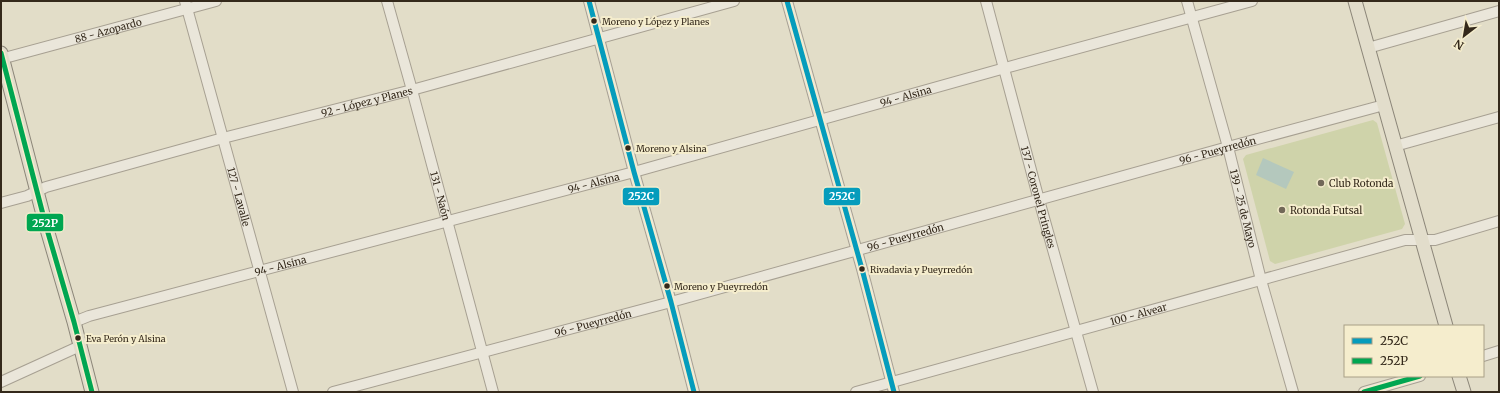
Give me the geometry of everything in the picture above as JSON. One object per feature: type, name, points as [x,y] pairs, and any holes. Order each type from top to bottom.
[{"type":"main road","points":[[1355,1],[1446,325]]},
{"type":"main road","points":[[2,57],[92,392]]},
{"type":"main road","points":[[1459,377],[1464,392]]},
{"type":"street","name":"88 - Azopardo","points":[[2,57],[186,5],[216,1]]},
{"type":"street","name":"131 - Naón","points":[[387,1],[492,392]]},
{"type":"street","points":[[590,1],[634,172],[671,302],[694,392]]},
{"type":"street","name":"92 - López y Planes","points":[[1,203],[27,196],[46,187],[223,138],[412,90],[734,1]]},
{"type":"street","points":[[787,1],[856,250],[892,387]]},
{"type":"street","name":"137 - Coronel Pringles","points":[[986,1],[1039,200],[1093,392]]},
{"type":"street","name":"139 - 25 de Mayo","points":[[1187,1],[1228,147],[1261,280],[1293,392]]},
{"type":"street","name":"94 - Alsina","points":[[74,322],[89,316],[634,172],[1005,68],[1252,1]]},
{"type":"street","name":"127 - Lavalle","points":[[186,5],[293,392]]},
{"type":"street","points":[[1368,48],[1499,11]]},
{"type":"street","name":"96 - Pueyrredón","points":[[333,392],[671,302],[1384,105]]},
{"type":"street","points":[[1396,146],[1499,117]]},
{"type":"street","name":"100 - Alvear","points":[[856,392],[892,387],[1076,331],[1405,240],[1435,240],[1499,221]]},
{"type":"street","points":[[1,382],[80,346]]},
{"type":"street","points":[[1484,356],[1499,351]]},
{"type":"street","points":[[1364,392],[1416,377]]},
{"type":"green space","name":"Club Rotonda","points":[[1373,120],[1377,123],[1405,224],[1402,229],[1275,264],[1270,261],[1243,159],[1246,155]]},
{"type":"shaded area","points":[[1263,158],[1294,172],[1286,189],[1256,175]]},
{"type":"transit line","name":"252C","points":[[589,1],[694,392]]},
{"type":"transit line","name":"252C","points":[[787,1],[862,269],[894,392]]},
{"type":"transit line","name":"252P","points":[[1,53],[46,226],[74,322],[92,392]]},
{"type":"transit line","name":"252P","points":[[1364,392],[1416,377]]},
{"type":"place","name":"Moreno y López y Planes","points":[[594,21]]},
{"type":"place","name":"Moreno y Alsina","points":[[628,148]]},
{"type":"place","name":"Club Rotonda","points":[[1321,183]]},
{"type":"place","name":"Rotonda Futsal","points":[[1282,210]]},
{"type":"place","name":"Rivadavia y Pueyrredón","points":[[862,269]]},
{"type":"place","name":"Moreno y Pueyrredón","points":[[667,286]]},
{"type":"place","name":"Eva Perón y Alsina","points":[[78,338]]}]
